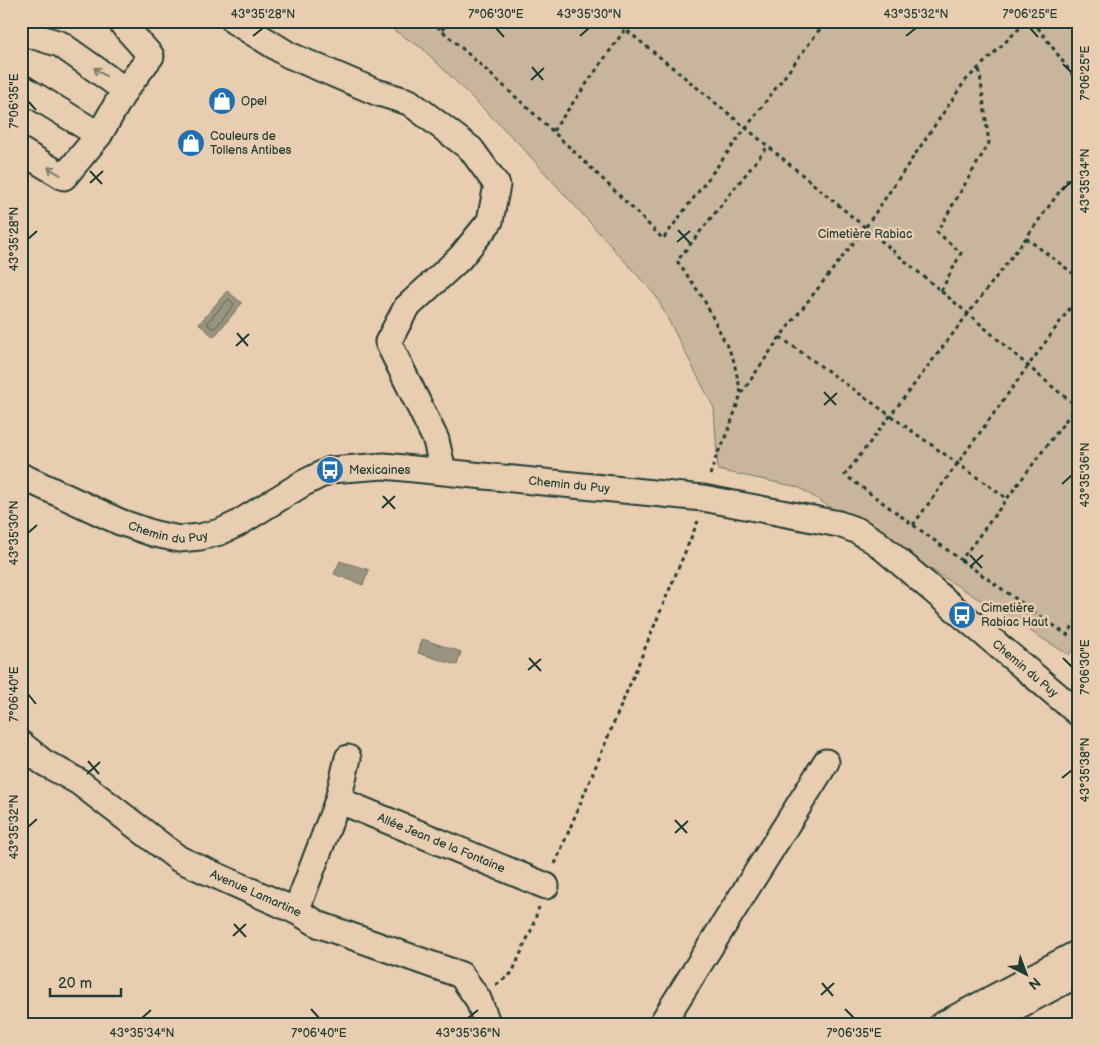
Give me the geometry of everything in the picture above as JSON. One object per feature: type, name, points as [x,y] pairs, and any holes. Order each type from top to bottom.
[{"type":"street","points":[[21,151],[64,177],[99,135],[125,90],[151,56],[120,21]]},
{"type":"street","points":[[234,21],[289,55],[376,92],[409,102],[471,148],[497,185],[490,221],[460,258],[406,308],[388,342],[436,440],[443,472]]},
{"type":"street","points":[[21,32],[60,44],[125,90]]},
{"type":"street","points":[[21,87],[99,135]]},
{"type":"street","name":"Chemin du Puy","points":[[21,476],[120,522],[155,534],[179,539],[200,537],[220,532],[237,524],[302,484],[330,470],[384,466],[703,498],[839,524],[858,531],[876,542],[1078,713]]},
{"type":"street","name":"Avenue Lamartine","points":[[21,744],[43,762],[79,782],[179,859],[296,911],[320,925],[461,975],[478,1000],[488,1025]]},
{"type":"street","points":[[296,911],[338,800],[348,758]]},
{"type":"street","points":[[661,1025],[826,762]]},
{"type":"street","name":"Allée Jean de la Fontaine","points":[[338,800],[546,886]]},
{"type":"street","points":[[942,1025],[1078,953]]},
{"type":"street","points":[[982,1025],[1078,974]]},
{"type":"path","points":[[431,21],[553,131],[663,239],[826,21]]},
{"type":"path","points":[[442,30],[449,21]]},
{"type":"path","points":[[615,21],[747,128],[1077,406],[961,560]]},
{"type":"path","points":[[553,131],[631,21]]},
{"type":"path","points":[[478,1000],[512,973],[532,928],[546,886],[704,508],[703,498],[717,454],[725,440],[741,394],[780,337],[865,228],[965,80],[1027,21]]},
{"type":"path","points":[[1033,21],[1078,82]]},
{"type":"path","points":[[941,291],[961,253],[937,232],[989,143],[979,66]]},
{"type":"path","points":[[741,394],[733,358],[703,298],[677,261],[768,146]]},
{"type":"path","points":[[1078,166],[969,314],[845,475],[1066,635],[1078,618]]},
{"type":"path","points":[[1026,238],[1078,277]]},
{"type":"path","points":[[913,525],[1078,297]]},
{"type":"path","points":[[780,337],[1006,498]]},
{"type":"green space","name":"Cimetière Rabiac","points":[[379,21],[1078,21],[1078,642],[1069,655],[798,487],[718,470],[714,408],[656,296],[520,145],[422,48]]},
{"type":"water","points":[[227,291],[242,303],[214,337],[199,324]]},
{"type":"water","points":[[340,561],[369,570],[363,585],[334,574]]},
{"type":"water","points":[[422,639],[461,652],[457,665],[418,653]]},
{"type":"place","name":"Opel","points":[[222,101]]},
{"type":"place","name":"Couleurs de Tollens Antibes","points":[[191,143]]},
{"type":"place","name":"Mexicaines","points":[[330,470]]},
{"type":"place","name":"Cimetière Rabiac Haut","points":[[962,615]]}]
